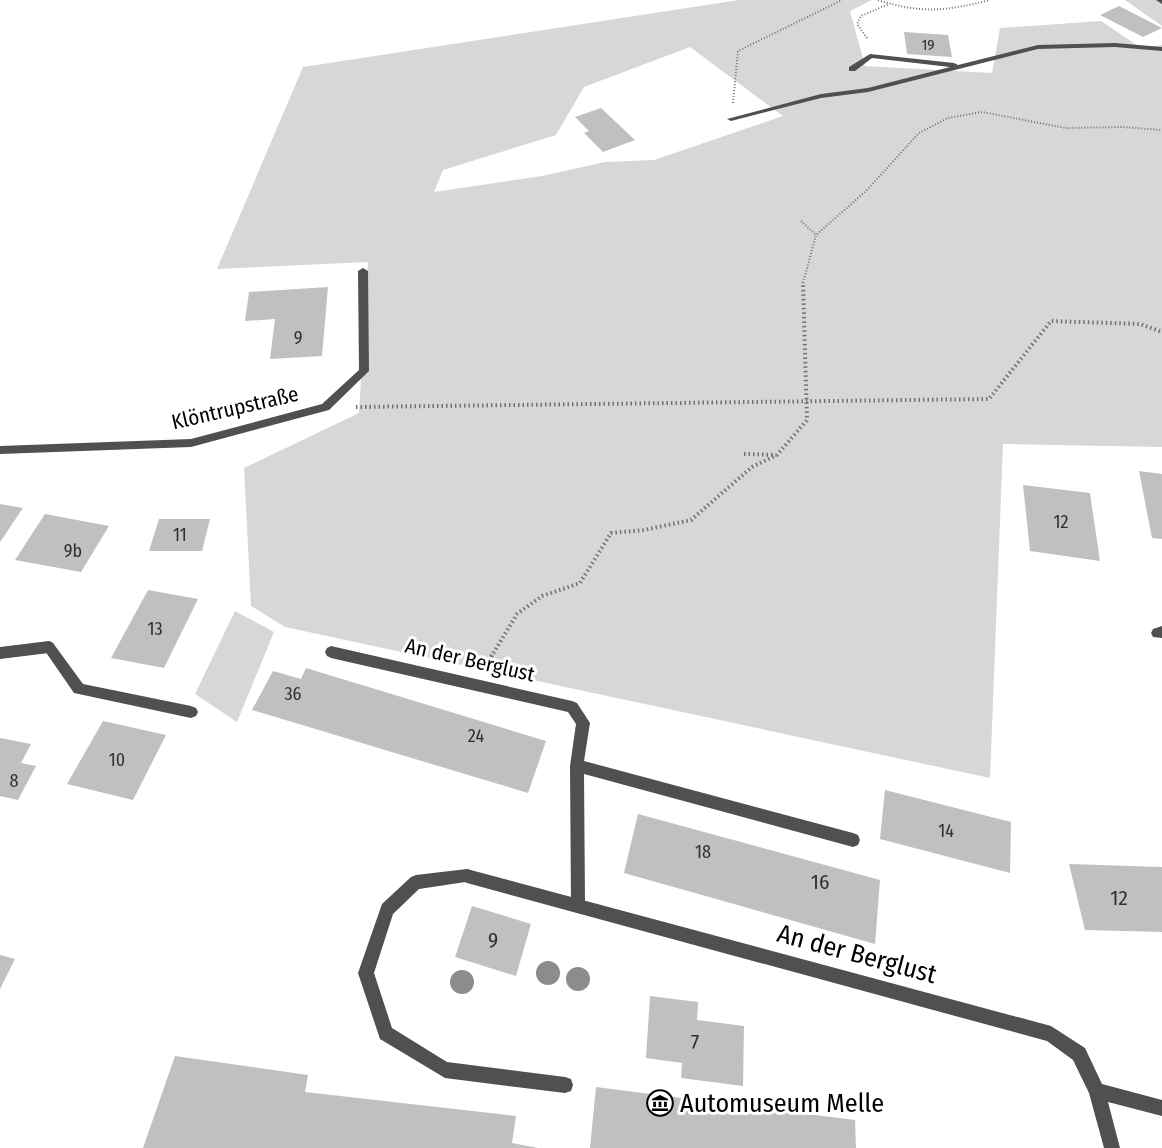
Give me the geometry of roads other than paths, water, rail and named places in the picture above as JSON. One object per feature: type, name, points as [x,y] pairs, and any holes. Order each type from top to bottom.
[{"type":"street","points":[[731,119],[821,96],[868,90],[1038,47],[1115,45],[1162,49]]},
{"type":"street","points":[[852,69],[870,56],[964,66]]},
{"type":"street","name":"Klöntrupstraße","points":[[0,450],[191,443],[325,407],[364,371],[363,271]]},
{"type":"street","points":[[0,653],[49,647],[79,689],[191,712]]},
{"type":"street","name":"An der Berglust","points":[[331,652],[572,706],[583,723],[577,766],[578,904]]},
{"type":"street","points":[[577,766],[853,840]]},
{"type":"street","name":"An der Berglust","points":[[565,1085],[445,1070],[386,1033],[366,973],[387,909],[416,882],[467,876],[578,904],[1051,1034],[1079,1054],[1097,1091],[1112,1148]]},
{"type":"street","points":[[1097,1091],[1162,1108]]},
{"type":"place","name":"Automuseum Melle","points":[[660,1103]]}]
